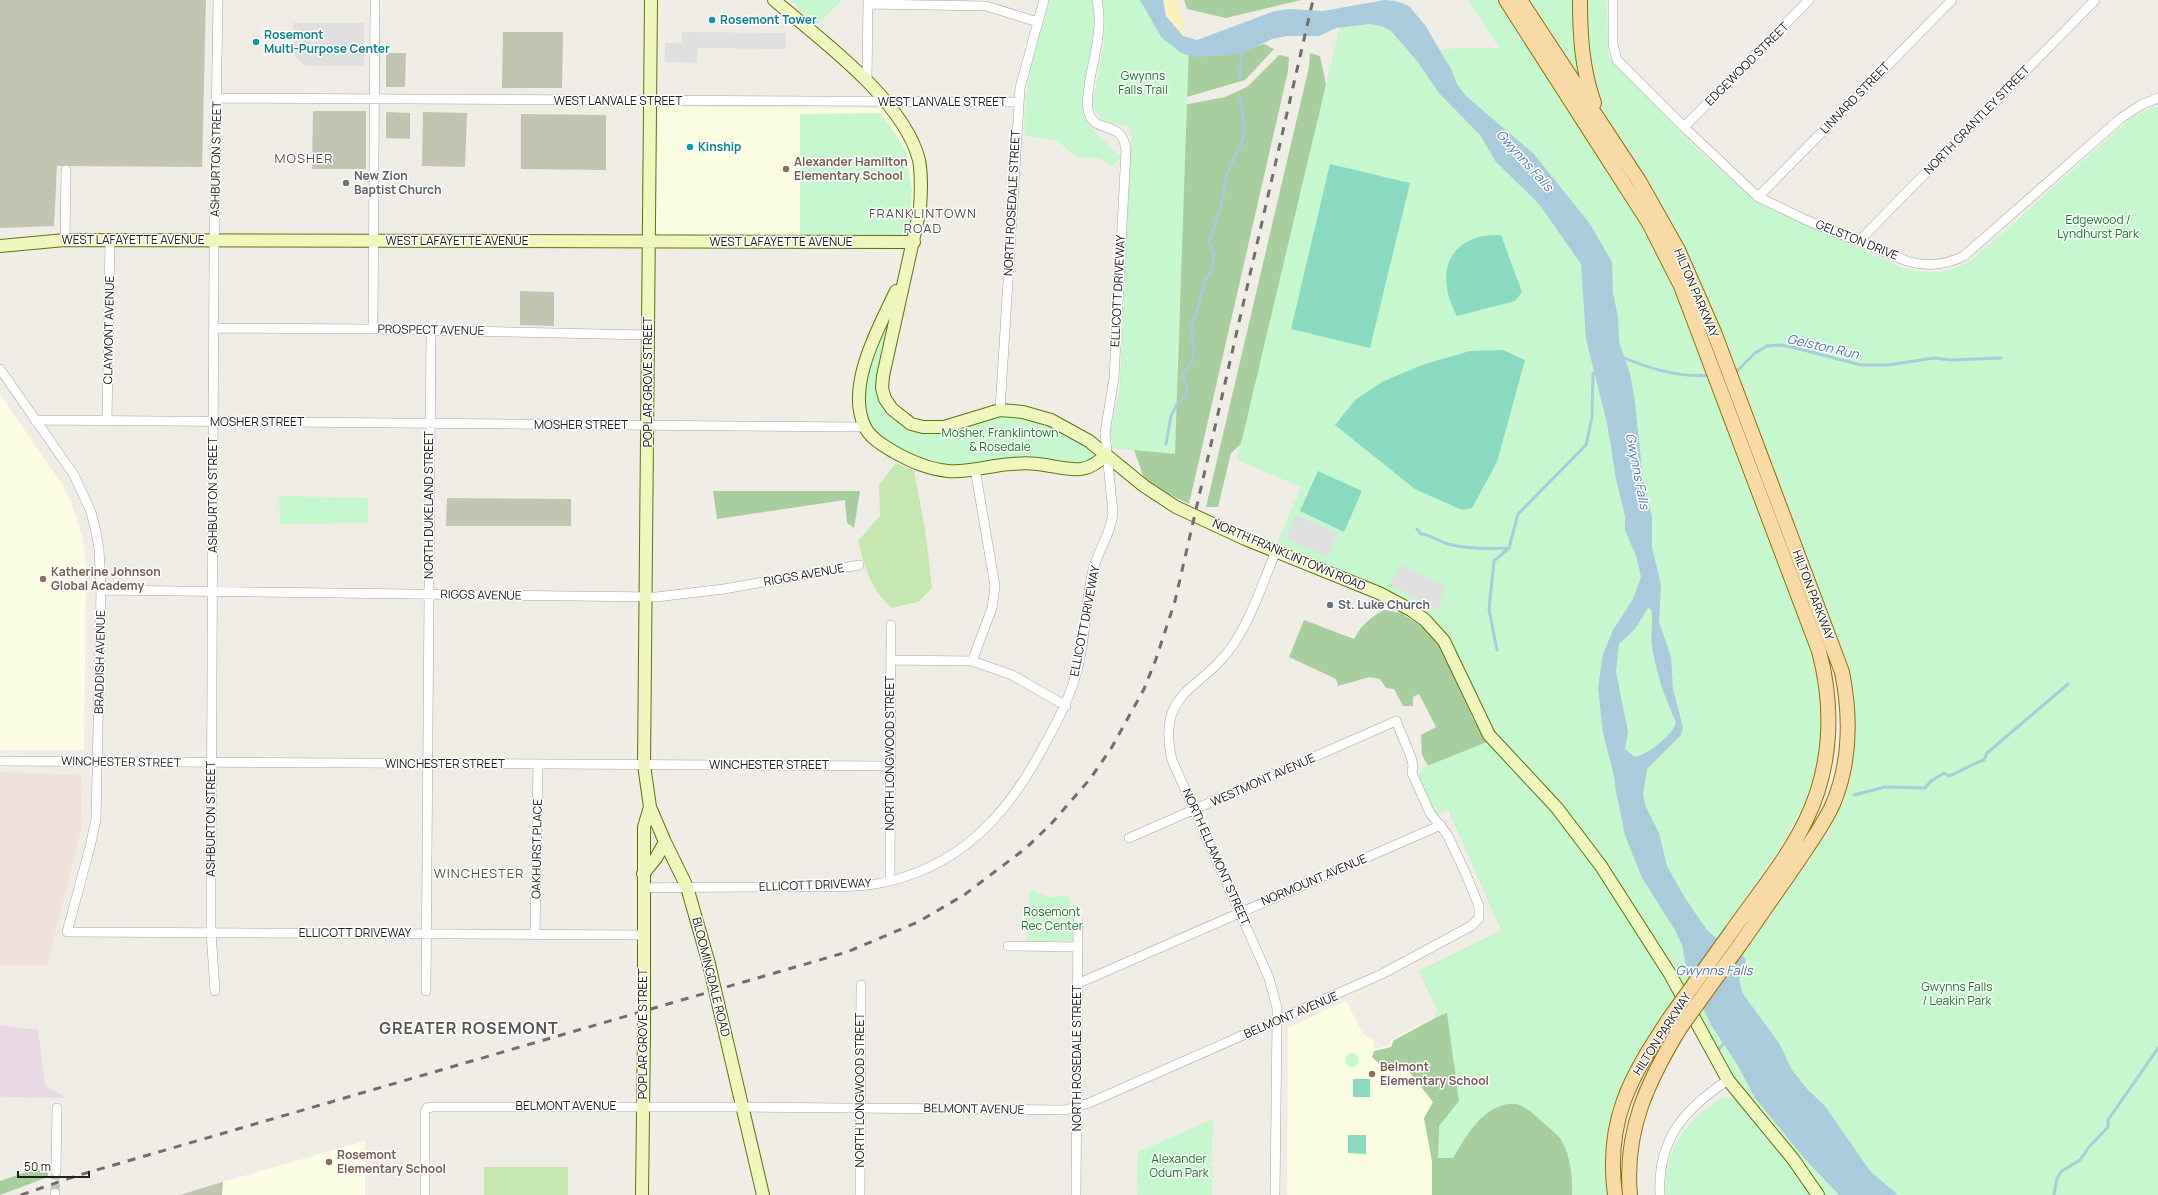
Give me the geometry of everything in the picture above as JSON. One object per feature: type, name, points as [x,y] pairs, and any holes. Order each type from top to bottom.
[{"type":"main road","name":"HILTON PARKWAY","points":[[1506,0],[1649,223],[1681,286],[1701,338],[1734,404],[1840,666],[1847,698],[1849,725],[1847,753],[1842,779],[1833,804],[1818,832],[1744,939],[1642,1061],[1628,1087],[1620,1111],[1613,1160],[1615,1195]]},
{"type":"main road","name":"HILTON PARKWAY","points":[[1520,0],[1662,217],[1694,282],[1714,332],[1734,404],[1819,651],[1828,692],[1829,725],[1827,751],[1822,774],[1807,820],[1794,842],[1732,932],[1675,1023],[1638,1115],[1630,1162],[1630,1195]]},
{"type":"main road","points":[[1580,0],[1581,51],[1586,79],[1601,122]]},
{"type":"street","name":"ASHBURTON STREET","points":[[215,990],[211,932],[212,591],[218,0]]},
{"type":"street","points":[[373,329],[375,0]]},
{"type":"street","name":"POPLAR GROVE STREET","points":[[644,765],[651,0]]},
{"type":"street","name":"NORTH FRANKLINTOWN ROAD","points":[[774,0],[867,80],[885,102],[911,141],[918,160],[921,190],[914,242],[906,271],[883,376],[882,388],[885,398],[892,409],[911,424],[934,428],[957,424],[1000,410],[1023,412],[1051,420],[1089,441],[1160,498],[1205,520],[1276,551],[1379,593],[1411,610],[1434,628],[1444,641],[1489,735],[1557,808],[1601,866],[1670,974],[1728,1080],[1793,1159],[1818,1195]]},
{"type":"street","name":"NORTH ROSEDALE STREET","points":[[1000,410],[1018,102],[1020,88],[1044,0]]},
{"type":"street","name":"ELLICOTT DRIVEWAY","points":[[643,888],[854,886],[890,881],[924,869],[951,856],[987,827],[1016,794],[1066,706],[1082,651],[1094,570],[1111,525],[1113,500],[1106,454],[1105,433],[1114,372],[1126,151],[1123,137],[1120,133],[1096,124],[1093,121],[1088,108],[1088,92],[1099,32],[1100,18],[1097,0]]},
{"type":"street","name":"GELSTON DRIVE","points":[[1614,0],[1613,45],[1617,60],[1684,127],[1758,197],[1859,242],[1920,265],[1943,264],[1964,256],[2121,118],[2136,108],[2158,98]]},
{"type":"street","name":"EDGEWOOD STREET","points":[[1684,127],[1809,0]]},
{"type":"street","name":"LINNARD STREET","points":[[1758,197],[1952,0]]},
{"type":"street","name":"NORTH GRANTLEY STREET","points":[[1859,242],[2095,0]]},
{"type":"street","points":[[867,80],[868,2],[986,6],[1038,22]]},
{"type":"street","name":"WEST LANVALE STREET","points":[[217,98],[1018,102]]},
{"type":"street","points":[[65,240],[66,170]]},
{"type":"street","name":"WEST LAFAYETTE AVENUE","points":[[0,246],[65,240],[914,242]]},
{"type":"street","name":"CLAYMONT AVENUE","points":[[107,421],[110,240]]},
{"type":"street","name":"NORTH FRANKLINTOWN ROAD","points":[[865,427],[860,413],[859,398],[862,374],[885,314],[906,271]]},
{"type":"street","name":"PROSPECT AVENUE","points":[[214,328],[373,329],[648,335]]},
{"type":"street","name":"NORTH DUKELAND STREET","points":[[426,991],[431,331]]},
{"type":"street","name":"BRADDISH AVENUE","points":[[0,369],[35,420],[63,456],[74,475],[91,512],[99,549],[101,590],[96,819],[67,932]]},
{"type":"street","name":"MOSHER STREET","points":[[35,420],[865,427]]},
{"type":"street","points":[[865,427],[881,444],[921,466],[948,471],[975,470],[1011,464],[1034,464],[1068,469],[1084,469],[1098,463],[1106,454]]},
{"type":"street","points":[[972,661],[992,608],[995,586],[975,470]]},
{"type":"street","name":"NORTH ELLAMONT STREET","points":[[1275,1195],[1277,1008],[1269,978],[1172,760],[1168,735],[1171,713],[1185,692],[1223,658],[1240,633],[1276,551]]},
{"type":"street","name":"RIGGS AVENUE","points":[[101,590],[646,597],[724,589],[859,565]]},
{"type":"street","name":"NORTH LONGWOOD STREET","points":[[890,881],[891,625]]},
{"type":"street","points":[[890,660],[972,661],[1012,675],[1066,706]]},
{"type":"street","name":"WESTMONT AVENUE","points":[[1129,838],[1396,721],[1413,765],[1412,773],[1430,813],[1441,825]]},
{"type":"street","name":"WINCHESTER STREET","points":[[0,761],[890,766]]},
{"type":"street","name":"OAKHURST PLACE","points":[[535,934],[538,764]]},
{"type":"street","name":"BLOOMINGDALE ROAD","points":[[644,765],[650,807],[687,887],[709,964],[763,1195]]},
{"type":"street","name":"POPLAR GROVE STREET","points":[[642,1195],[644,1032],[643,874],[644,827],[650,807]]},
{"type":"street","name":"NORMOUNT AVENUE","points":[[1078,984],[1441,825]]},
{"type":"street","name":"BELMONT AVENUE","points":[[425,1195],[425,1112],[427,1108],[482,1106],[742,1106],[1065,1110],[1077,1108],[1382,974],[1471,926],[1479,918],[1479,906],[1465,872],[1447,834],[1441,825]]},
{"type":"street","points":[[643,874],[653,862],[665,842]]},
{"type":"street","name":"NORTH ROSEDALE STREET","points":[[1076,1195],[1078,921]]},
{"type":"street","name":"ELLICOTT DRIVEWAY","points":[[67,932],[643,935]]},
{"type":"street","points":[[1008,946],[1078,947]]},
{"type":"street","name":"NORTH LONGWOOD STREET","points":[[860,1195],[861,985]]},
{"type":"street","points":[[1660,1195],[1660,1165],[1669,1138],[1679,1123],[1693,1107],[1728,1080]]},
{"type":"street","points":[[56,1172],[57,1108]]},
{"type":"shaded area","points":[[0,0],[206,0],[202,167],[57,166],[54,226],[0,228]]},
{"type":"shaded area","points":[[293,23],[364,23],[364,66],[306,66],[301,63],[295,55]]},
{"type":"shaded area","points":[[503,32],[563,32],[562,88],[502,88]]},
{"type":"shaded area","points":[[682,32],[786,33],[786,49],[698,48],[697,63],[665,62],[665,43],[681,43]]},
{"type":"shaded area","points":[[386,53],[406,53],[405,87],[386,87]]},
{"type":"shaded area","name":"Alexander Hamilton Elementary School","points":[[663,107],[882,108],[896,124],[913,159],[915,191],[909,236],[660,236],[656,232],[658,110]]},
{"type":"shaded area","points":[[313,111],[366,111],[366,169],[312,169]]},
{"type":"shaded area","points":[[386,112],[410,113],[410,139],[386,138]]},
{"type":"shaded area","points":[[423,112],[467,113],[465,167],[422,166]]},
{"type":"shaded area","points":[[521,114],[606,115],[606,170],[521,169]]},
{"type":"shaded area","points":[[520,291],[554,292],[554,326],[520,325]]},
{"type":"shaded area","name":"Katherine Johnson Global Academy","points":[[0,394],[61,483],[70,500],[82,535],[86,568],[84,750],[0,750]]},
{"type":"shaded area","points":[[447,498],[571,499],[571,526],[446,526]]},
{"type":"shaded area","points":[[1296,515],[1338,532],[1328,557],[1286,538]]},
{"type":"shaded area","points":[[1401,564],[1445,587],[1437,610],[1390,585]]},
{"type":"shaded area","points":[[0,772],[82,775],[81,829],[47,965],[0,965]]},
{"type":"shaded area","name":"Belmont Elementary School","points":[[1346,1001],[1363,1034],[1374,1040],[1373,1049],[1388,1046],[1391,1040],[1440,1014],[1436,1195],[1287,1195],[1288,1028]]},
{"type":"shaded area","points":[[0,1025],[38,1030],[45,1085],[66,1098],[0,1097]]},
{"type":"shaded area","name":"Rosemont Elementary School","points":[[365,1141],[365,1195],[222,1195],[223,1182]]},
{"type":"shaded area","points":[[222,1182],[222,1195],[180,1195]]},
{"type":"green space","points":[[791,0],[842,0],[818,24],[805,15]]},
{"type":"green space","name":"Gwynns Falls Trail","points":[[1050,0],[1092,0],[1095,26],[1094,39],[1082,105],[1087,121],[1091,127],[1102,140],[1121,157],[1112,167],[1100,159],[1076,156],[1056,140],[1025,136],[1026,101],[1031,67]]},
{"type":"green space","name":"Gwynns Falls Trail","points":[[1102,0],[1151,0],[1189,45],[1175,454],[1113,448],[1111,431],[1120,389],[1132,136],[1128,127],[1102,120],[1092,105],[1104,39],[1105,26]]},
{"type":"green space","points":[[1184,0],[1301,0],[1226,18],[1187,9]]},
{"type":"green space","points":[[1468,0],[1500,0],[1561,99],[1631,205],[1664,266],[1685,316],[1813,652],[1823,701],[1822,747],[1807,805],[1803,804],[1783,843],[1682,989],[1614,876],[1578,826],[1547,790],[1495,735],[1483,714],[1458,656],[1447,637],[1433,620],[1276,546],[1301,487],[1237,460],[1341,21],[1399,15],[1441,50],[1456,48],[1499,48]]},
{"type":"green space","points":[[1527,0],[1576,0],[1577,75]]},
{"type":"green space","name":"Gwynns Falls / Leakin Park","points":[[1585,0],[1607,0],[1608,57],[1701,153],[1760,204],[1903,268],[1923,272],[1945,271],[1971,261],[2131,118],[2158,105],[2158,1195],[1822,1195],[1730,1074],[1697,1016],[1831,823],[1847,781],[1851,761],[1854,742],[1853,702],[1844,658],[1702,287],[1672,224],[1607,120],[1600,104],[1589,68]]},
{"type":"green space","points":[[1154,27],[1229,55],[1264,44],[1274,49],[1245,80],[1187,97],[1167,100]]},
{"type":"green space","points":[[1310,53],[1320,56],[1328,94],[1256,430],[1231,453],[1218,507],[1206,507],[1309,67]]},
{"type":"green space","points":[[1279,55],[1289,57],[1288,71],[1189,504],[1163,491],[1144,478],[1134,450],[1113,448],[1111,431],[1120,389],[1132,136],[1130,132],[1168,108],[1225,97],[1247,87]]},
{"type":"green space","points":[[881,113],[906,150],[912,190],[909,236],[800,237],[800,114]]},
{"type":"green space","points":[[1330,164],[1410,183],[1370,348],[1291,329]]},
{"type":"green space","points":[[1501,235],[1522,292],[1515,301],[1457,316],[1451,304],[1446,281],[1450,259],[1466,242],[1482,236]]},
{"type":"green space","name":"Mosher, Franklintown & Rosedale","points":[[891,315],[886,409],[902,422],[918,431],[937,435],[957,431],[991,418],[1011,416],[1042,423],[1061,432],[1087,448],[1094,457],[1082,465],[961,467],[944,465],[920,459],[905,452],[883,438],[876,433],[871,426],[866,414],[864,400],[869,370]]},
{"type":"green space","points":[[1503,350],[1525,360],[1497,462],[1472,508],[1462,510],[1415,489],[1335,425],[1356,399],[1384,381],[1422,365],[1470,351]]},
{"type":"green space","points":[[896,463],[914,471],[925,528],[932,588],[918,602],[891,608],[873,585],[869,577],[858,541],[880,516],[879,485]]},
{"type":"green space","points":[[1318,471],[1362,491],[1344,532],[1300,511]]},
{"type":"green space","points":[[713,491],[860,491],[854,528],[847,523],[845,500],[717,519]]},
{"type":"green space","points":[[279,496],[368,498],[368,523],[280,524]]},
{"type":"green space","points":[[1384,610],[1401,613],[1424,628],[1440,645],[1473,719],[1487,742],[1543,800],[1628,917],[1677,997],[1639,1054],[1623,1085],[1617,1101],[1610,1126],[1609,1136],[1608,1195],[1432,1195],[1432,1161],[1424,1118],[1433,1102],[1408,1070],[1386,1070],[1372,1057],[1374,1051],[1391,1047],[1394,1040],[1435,1018],[1438,1010],[1419,971],[1502,931],[1449,810],[1432,785],[1428,766],[1422,755],[1421,735],[1436,727],[1419,694],[1413,697],[1413,706],[1403,706],[1394,689],[1386,688],[1380,679],[1370,677],[1338,686],[1336,679],[1289,657],[1304,620],[1354,639],[1367,622]]},
{"type":"green space","points":[[1487,742],[1537,793],[1572,834],[1619,903],[1677,997],[1639,1054],[1623,1085],[1617,1101],[1610,1126],[1609,1136],[1608,1195],[1572,1195],[1570,1164],[1562,1142],[1555,1133],[1531,1112],[1516,1104],[1508,1104],[1490,1111],[1475,1125],[1453,1158],[1438,1158],[1439,1126],[1459,1101],[1447,1013],[1435,1018],[1438,1010],[1419,971],[1502,931],[1449,810],[1431,817],[1414,776],[1423,772],[1422,768]]},
{"type":"green space","name":"Rosemont Rec Center","points":[[1032,890],[1048,897],[1069,897],[1074,915],[1074,941],[1027,941],[1029,891]]},
{"type":"green space","points":[[1352,1053],[1357,1055],[1359,1060],[1357,1065],[1352,1067],[1347,1065],[1345,1060],[1347,1055]]},
{"type":"green space","points":[[1353,1079],[1370,1079],[1370,1097],[1353,1097]]},
{"type":"green space","points":[[1724,1097],[1735,1099],[1782,1152],[1811,1195],[1665,1195],[1667,1170],[1670,1158],[1679,1138],[1693,1120],[1703,1111]]},
{"type":"green space","name":"Alexander Odum Park","points":[[1213,1119],[1212,1161],[1208,1166],[1212,1166],[1212,1195],[1137,1195],[1138,1152]]},
{"type":"green space","points":[[1348,1135],[1366,1135],[1366,1154],[1348,1153]]},
{"type":"green space","points":[[484,1167],[568,1167],[568,1195],[484,1195]]},
{"type":"green space","points":[[32,1170],[48,1171],[48,1177],[0,1195],[0,1181]]},
{"type":"sand","points":[[1163,0],[1176,0],[1186,32],[1183,36],[1166,16]]},
{"type":"water","name":"Gwynns Falls","points":[[1140,0],[1163,0],[1166,16],[1183,36],[1197,40],[1275,11],[1289,9],[1323,11],[1385,0],[1396,1],[1409,6],[1425,25],[1451,69],[1457,84],[1466,96],[1534,154],[1590,224],[1612,262],[1613,293],[1618,317],[1619,342],[1630,373],[1635,402],[1643,480],[1652,517],[1652,547],[1661,585],[1659,622],[1671,657],[1673,689],[1683,727],[1681,735],[1647,769],[1643,795],[1646,807],[1659,833],[1667,866],[1685,898],[1707,930],[1724,945],[1740,953],[1746,960],[1739,980],[1743,994],[1779,1043],[1792,1070],[1808,1090],[1825,1106],[1870,1171],[1898,1195],[1839,1195],[1805,1159],[1755,1098],[1737,1064],[1711,1025],[1688,977],[1682,945],[1675,930],[1642,878],[1625,835],[1614,776],[1603,733],[1598,688],[1603,654],[1613,630],[1633,599],[1641,577],[1636,556],[1625,530],[1625,516],[1616,479],[1607,423],[1586,339],[1581,264],[1539,204],[1496,162],[1480,135],[1439,93],[1417,61],[1391,31],[1381,26],[1370,24],[1336,28],[1319,36],[1287,36],[1272,39],[1247,51],[1229,55],[1194,57],[1181,53],[1161,37]],"holes":[[[1648,608],[1651,609],[1652,641],[1656,666],[1664,694],[1676,722],[1665,738],[1653,748],[1635,757],[1625,749],[1628,732],[1616,672],[1619,644],[1635,629]]]},
{"type":"waterway","points":[[1240,78],[1242,50]]},
{"type":"waterway","points":[[1166,444],[1171,416],[1177,404],[1186,396],[1187,388],[1183,374],[1193,360],[1194,347],[1191,330],[1206,279],[1212,270],[1214,255],[1209,242],[1221,206],[1227,174],[1243,139],[1244,126],[1240,97]]},
{"type":"waterway","name":"Gelston Run","points":[[1735,373],[1755,353],[1767,346],[1780,345],[1861,365],[1888,365],[1934,358],[1951,360],[2001,358]]},
{"type":"waterway","name":"Gelston Run","points":[[1620,356],[1664,371],[1688,375],[1711,375]]},
{"type":"waterway","points":[[1497,650],[1489,609],[1494,561],[1509,548],[1518,514],[1586,445],[1592,417],[1593,374],[1595,371]]},
{"type":"waterway","points":[[1417,529],[1421,534],[1455,546],[1508,548]]},
{"type":"waterway","points":[[1854,795],[1885,787],[1925,788],[1931,781],[1944,773],[1949,776],[1984,760],[1987,753],[2068,684]]},
{"type":"waterway","points":[[1719,1049],[1726,1041]]},
{"type":"waterway","points":[[2054,1195],[2057,1178],[2062,1171],[2080,1160],[2089,1147],[2108,1127],[2108,1120],[2158,1048]]},
{"type":"tunnel","points":[[55,1193],[56,1172]]},
{"type":"railway","points":[[21,1195],[76,1176],[847,952],[918,922],[964,895],[1026,848],[1051,824],[1090,779],[1112,747],[1144,689],[1156,659],[1175,601],[1313,0]]},
{"type":"place","name":"Rosemont Tower","points":[[712,20]]},
{"type":"place","name":"Rosemont Multi-Purpose Center","points":[[256,42]]},
{"type":"place","name":"Kinship","points":[[690,147]]},
{"type":"place","name":"Alexander Hamilton Elementary School","points":[[786,169]]},
{"type":"place","name":"New Zion Baptist Church","points":[[346,183]]},
{"type":"place","name":"Katherine Johnson Global Academy","points":[[43,579]]},
{"type":"place","name":"St. Luke Church","points":[[1330,605]]},
{"type":"place","name":"Belmont Elementary School","points":[[1372,1074]]},
{"type":"place","name":"Rosemont Elementary School","points":[[329,1162]]},
{"type":"district","name":"MOSHER","points":[[304,158]]},
{"type":"district","name":"FRANKLINTOWN ROAD","points":[[923,220]]},
{"type":"district","name":"WINCHESTER","points":[[479,873]]},
{"type":"district","name":"GREATER ROSEMONT","points":[[469,1028]]},
{"type":"park label","name":"Edgewood / Lyndhurst Park","points":[[2098,227]]}]
